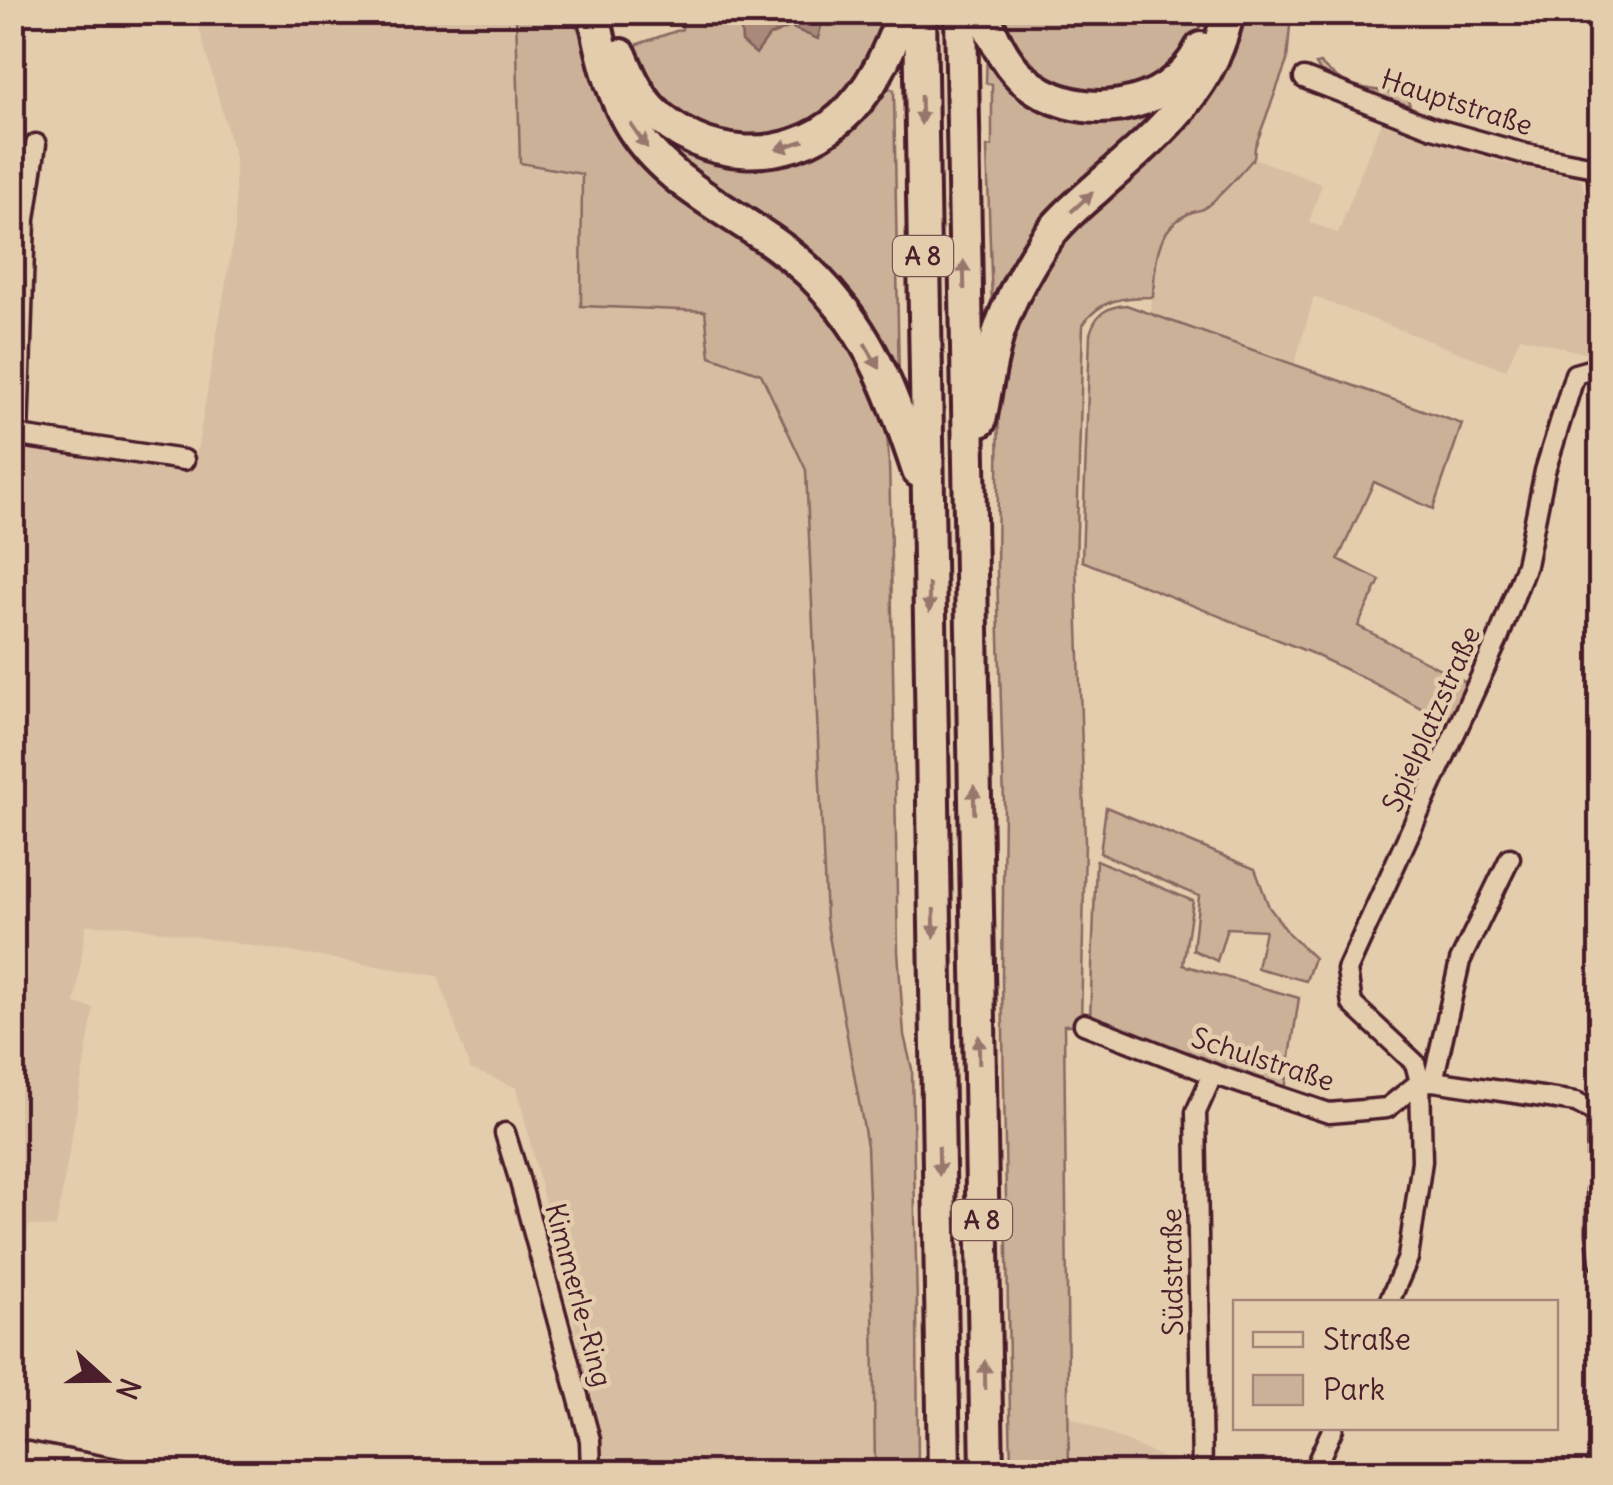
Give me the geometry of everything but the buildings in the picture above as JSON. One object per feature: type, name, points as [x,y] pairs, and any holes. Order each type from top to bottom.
[{"type":"highway","points":[[594,12],[604,63],[629,122],[648,150],[674,175],[778,246],[841,306],[884,378],[928,500]]},
{"type":"highway","points":[[613,12],[621,55],[634,86],[648,106],[688,138],[736,152],[767,151],[796,143],[820,134],[842,118],[864,93],[882,63],[904,12]]},
{"type":"highway","name":"A 8","points":[[920,12],[944,1472]]},
{"type":"highway","name":"A 8","points":[[961,12],[987,1472]]},
{"type":"highway","points":[[983,12],[1006,61],[1023,79],[1066,102],[1109,108],[1150,96],[1184,72],[1203,44],[1215,12]]},
{"type":"highway","points":[[968,478],[1000,330],[1018,287],[1045,240],[1068,214],[1165,127],[1186,102],[1218,47],[1228,12]]},
{"type":"street","name":"Hauptstraße","points":[[1304,78],[1433,128],[1526,154],[1599,168],[1600,197]]},
{"type":"street","points":[[36,144],[25,219],[15,435],[184,460]]},
{"type":"street","name":"Spielplatzstraße","points":[[1427,1081],[1415,1063],[1352,1004],[1347,970],[1498,638],[1526,565],[1544,471],[1574,374],[1600,367]]},
{"type":"street","points":[[1389,1300],[1408,1258],[1422,1161],[1427,1081],[1460,961],[1510,858]]},
{"type":"street","name":"Schulstraße","points":[[1084,1024],[1329,1113],[1387,1108],[1427,1081]]},
{"type":"street","name":"Südstraße","points":[[1202,1472],[1196,1112],[1214,1074]]},
{"type":"street","points":[[1427,1081],[1576,1102],[1600,1112],[1600,1261]]},
{"type":"street","name":"Kimmerle-Ring","points":[[505,1133],[590,1440],[591,1472]]},
{"type":"street","points":[[1313,1472],[1332,1430]]},
{"type":"street","points":[[12,1449],[132,1472]]},
{"type":"shaded area","points":[[740,12],[824,13],[818,39],[790,27],[769,36],[756,54],[742,42]]},
{"type":"shaded area","points":[[195,13],[516,13],[520,162],[582,173],[581,305],[706,311],[761,374],[806,470],[826,919],[867,1146],[875,1472],[604,1472],[602,1439],[517,1088],[470,1069],[438,976],[130,926],[86,925],[75,1004],[94,1008],[56,1228],[29,1225],[13,1314],[13,441],[195,462],[235,229],[235,158]]},
{"type":"shaded area","points":[[1381,121],[1501,162],[1580,178],[1600,235],[1600,357],[1520,337],[1506,370],[1314,297],[1295,363],[1151,313],[1154,269],[1162,236],[1187,214],[1205,208],[1254,158],[1322,184],[1309,222],[1338,233]]},
{"type":"shaded area","points":[[1069,1416],[1189,1469],[1190,1472],[1069,1472]]},
{"type":"shaded area","points":[[13,1460],[78,1472],[13,1472]]},
{"type":"green space","points":[[516,13],[579,13],[576,25],[593,59],[617,129],[630,151],[674,194],[817,303],[854,347],[880,402],[889,464],[898,951],[904,1035],[912,1069],[918,1472],[875,1472],[867,1146],[826,919],[806,470],[761,374],[710,356],[705,311],[581,306],[582,174],[520,163]]},
{"type":"green space","points":[[649,13],[880,13],[878,39],[840,109],[790,138],[739,143],[668,115],[633,54],[638,44],[682,29],[682,20],[663,22]]},
{"type":"green space","points":[[998,13],[1204,13],[1198,34],[1170,72],[1123,95],[1063,93],[1017,63]]},
{"type":"green space","points":[[1241,13],[1291,13],[1287,61],[1254,158],[1209,205],[1188,214],[1169,229],[1159,249],[1153,297],[1113,301],[1089,316],[1083,325],[1076,564],[1085,842],[1081,1025],[1064,1025],[1069,1472],[1011,1472],[1002,978],[1004,804],[997,571],[999,390],[1007,343],[1036,273]]},
{"type":"green space","points":[[987,51],[1007,82],[1169,102],[992,308],[987,147],[992,146],[992,84],[986,83]]},
{"type":"green space","points":[[1316,64],[1347,83],[1402,93],[1410,106],[1330,79],[1320,71]]},
{"type":"green space","points":[[882,86],[894,90],[899,384],[721,193],[653,134],[746,161]]},
{"type":"green space","points":[[1126,305],[1462,424],[1433,509],[1374,482],[1338,559],[1380,580],[1358,626],[1467,683],[1450,723],[1311,653],[1082,561],[1090,334],[1102,313]]},
{"type":"green space","points":[[1106,807],[1255,869],[1269,907],[1314,958],[1306,981],[1257,968],[1265,930],[1227,928],[1217,961],[1193,950],[1199,896],[1100,853]]},
{"type":"green space","points":[[1096,860],[1193,901],[1183,965],[1299,998],[1285,1090],[1090,1019]]}]
